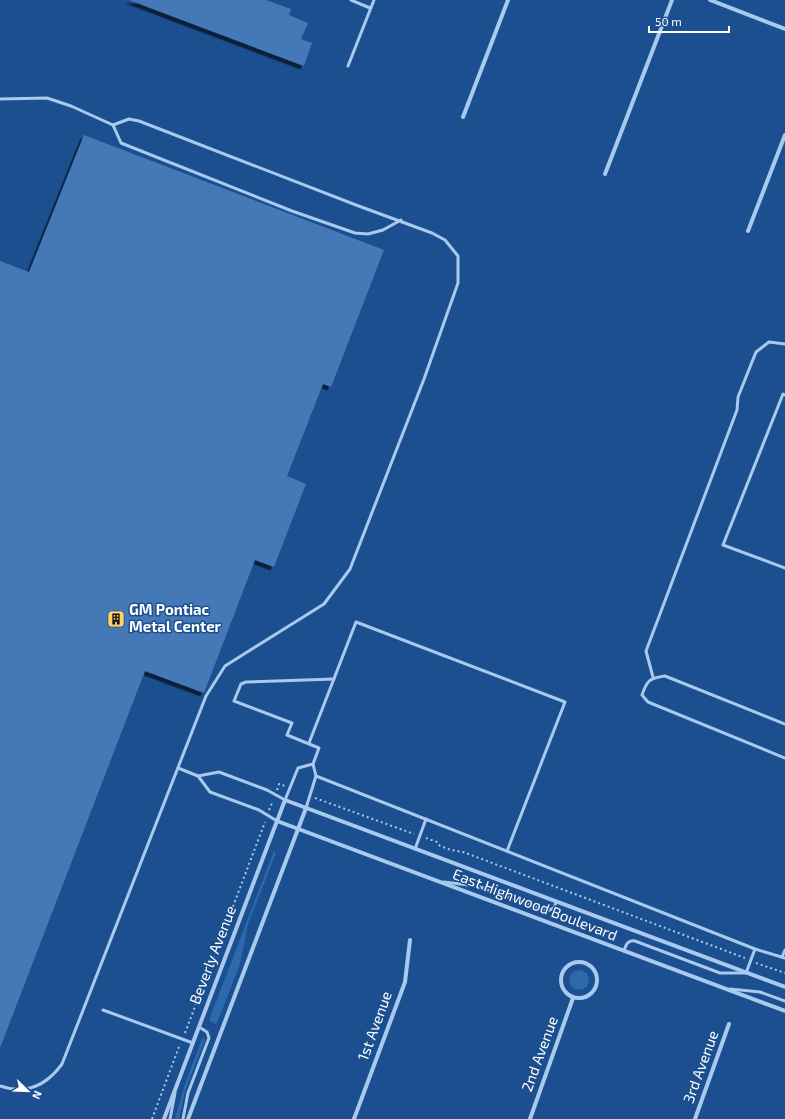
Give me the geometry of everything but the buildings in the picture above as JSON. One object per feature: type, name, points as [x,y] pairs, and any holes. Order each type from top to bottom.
[{"type":"street","points":[[463,117],[508,0]]},
{"type":"street","points":[[605,174],[672,0]]},
{"type":"street","points":[[710,0],[785,29]]},
{"type":"street","points":[[748,231],[785,135]]},
{"type":"street","name":"East Highwood Boulevard","points":[[285,800],[785,988]]},
{"type":"street","name":"Beverly Avenue","points":[[164,1119],[285,800]]},
{"type":"street","points":[[188,1119],[306,808]]},
{"type":"street","name":"East Highwood Boulevard","points":[[277,821],[785,1011]]},
{"type":"street","name":"1st Avenue","points":[[354,1119],[405,982],[410,940]]},
{"type":"street","points":[[575,962],[585,963],[596,972],[597,986],[587,997],[582,999],[573,998],[562,989],[561,975],[567,966],[575,962]]},
{"type":"street","name":"2nd Avenue","points":[[530,1119],[573,998]]},
{"type":"street","name":"3rd Avenue","points":[[695,1119],[729,1024]]},
{"type":"lane","points":[[351,0],[370,8]]},
{"type":"lane","points":[[348,66],[374,0]]},
{"type":"lane","points":[[0,99],[47,98],[71,106],[113,125],[121,143],[355,233],[368,234],[383,230],[401,220]]},
{"type":"lane","points":[[0,1086],[16,1090],[36,1087],[55,1074],[62,1064],[206,696],[224,666],[324,604],[350,569],[424,379],[458,283],[458,256],[445,240],[432,232],[356,205],[139,121],[129,119],[113,125]]},
{"type":"lane","points":[[654,677],[646,651],[737,410],[738,397],[748,371],[756,352],[769,342],[785,344]]},
{"type":"lane","points":[[785,395],[783,394],[723,545],[785,568]]},
{"type":"lane","points":[[309,744],[356,622],[564,702],[507,851]]},
{"type":"lane","points":[[785,724],[665,676],[654,677],[646,683],[642,695],[648,702],[785,758]]},
{"type":"lane","points":[[306,808],[316,776],[313,764],[319,748],[287,735],[292,723],[234,701],[241,684],[246,682],[334,679]]},
{"type":"lane","points":[[198,776],[219,772],[267,790],[285,800],[298,768],[313,764]]},
{"type":"lane","points":[[178,768],[198,776],[210,792],[259,810],[277,821]]},
{"type":"lane","points":[[316,776],[755,949],[784,958],[785,950]]},
{"type":"lane","points":[[415,849],[426,819]]},
{"type":"lane","points":[[440,882],[477,886],[543,911],[552,910],[556,902]]},
{"type":"lane","points":[[624,951],[628,943],[635,941],[720,973],[746,973],[755,949]]},
{"type":"lane","points":[[726,989],[760,992],[785,1001]]},
{"type":"lane","points":[[103,1010],[193,1043]]},
{"type":"lane","points":[[183,1119],[188,1093],[209,1038],[207,1032],[199,1027]]},
{"type":"lane","points":[[170,1119],[177,1085]]},
{"type":"path","points":[[152,1119],[279,784],[290,788]]},
{"type":"path","points":[[310,796],[437,842],[440,846],[463,852],[785,973]]},
{"type":"shaded area","points":[[274,851],[276,853],[248,924],[240,964],[217,1023],[215,1024],[209,1020]]},
{"type":"shaded area","points":[[579,970],[586,973],[589,980],[586,987],[579,990],[572,987],[569,980],[572,973]]},
{"type":"shaded area","points":[[204,1038],[205,1040],[185,1091],[179,1119],[175,1119],[184,1087],[202,1039]]},
{"type":"place","name":"GM Pontiac Metal Center","points":[[116,619]]}]
